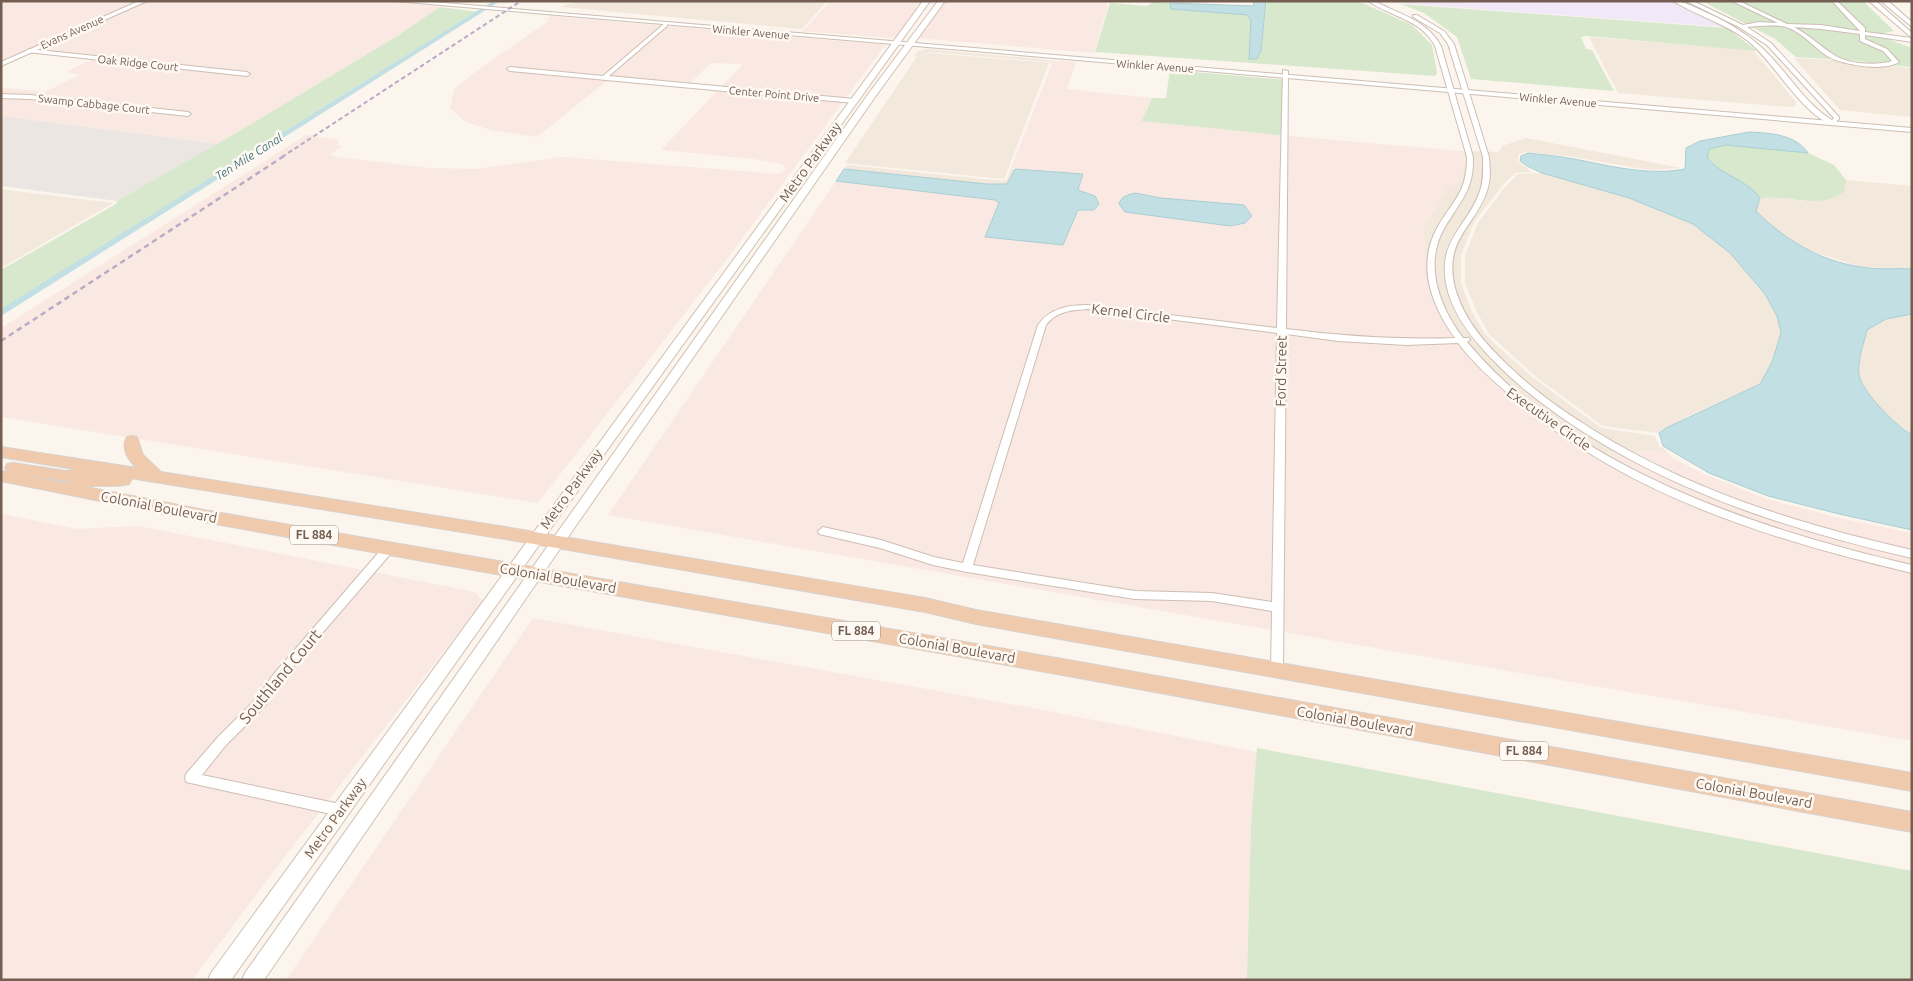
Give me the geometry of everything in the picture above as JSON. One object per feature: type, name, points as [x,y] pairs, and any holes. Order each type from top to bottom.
[{"type":"highway","points":[[132,441],[134,457],[156,476]]},
{"type":"highway","name":"Colonial Boulevard","points":[[1,452],[536,538],[1912,782]]},
{"type":"highway","points":[[1,466],[66,476],[77,474],[96,466]]},
{"type":"highway","name":"Colonial Boulevard","points":[[1,476],[204,516],[1912,822]]},
{"type":"highway","points":[[65,490],[88,481],[111,478],[249,499],[283,497]]},
{"type":"main road","name":"Metro Parkway","points":[[252,980],[866,104],[905,43],[927,1]]},
{"type":"main road","name":"Metro Parkway","points":[[218,980],[536,538],[853,103],[942,1]]},
{"type":"street","name":"Evans Avenue","points":[[1,64],[144,1]]},
{"type":"street","name":"Winkler Avenue","points":[[398,1],[608,16],[905,43]]},
{"type":"street","name":"Winkler Avenue","points":[[442,1],[474,6]]},
{"type":"street","name":"Executive Circle","points":[[1370,1],[1416,23],[1432,35],[1437,43],[1470,158],[1471,169],[1464,194],[1439,229],[1433,242],[1430,264],[1436,298],[1444,316],[1481,365],[1503,386],[1542,417],[1592,449],[1647,480],[1712,509],[1782,535],[1856,556],[1912,569]]},
{"type":"street","name":"Executive Circle","points":[[1383,1],[1425,21],[1446,36],[1453,47],[1486,157],[1488,175],[1482,196],[1453,239],[1449,262],[1450,278],[1454,295],[1462,313],[1479,339],[1509,372],[1546,403],[1605,442],[1710,494],[1788,522],[1841,538],[1912,554]]},
{"type":"street","points":[[1674,1],[1729,26],[1758,46],[1819,116]]},
{"type":"street","points":[[1688,1],[1743,26],[1775,49],[1835,120]]},
{"type":"street","points":[[1734,1],[1787,25],[1835,58],[1851,62],[1884,64],[1896,62],[1885,50],[1864,41],[1862,38],[1863,31]]},
{"type":"street","points":[[1834,1],[1863,31]]},
{"type":"street","points":[[1872,1],[1912,36]]},
{"type":"street","points":[[1884,1],[1912,25]]},
{"type":"street","name":"Winkler Avenue","points":[[500,8],[665,25],[1819,116],[1835,120],[1912,130]]},
{"type":"street","points":[[578,17],[608,16]]},
{"type":"street","points":[[1777,20],[1822,22],[1912,40]]},
{"type":"street","points":[[604,78],[665,25],[678,23],[715,25]]},
{"type":"street","points":[[1729,26],[1787,25],[1863,31]]},
{"type":"street","name":"Oak Ridge Court","points":[[29,51],[247,74]]},
{"type":"street","name":"Center Point Drive","points":[[510,69],[853,103]]},
{"type":"street","name":"Ford Street","points":[[1277,670],[1276,607],[1285,74]]},
{"type":"street","name":"Winkler Avenue","points":[[1465,89],[1835,120],[1912,124]]},
{"type":"street","name":"Swamp Cabbage Court","points":[[1,96],[30,97],[188,114]]},
{"type":"street","name":"Kernel Circle","points":[[967,568],[1042,325],[1051,314],[1063,309],[1088,307],[1375,341],[1479,339]]},
{"type":"street","points":[[823,531],[881,544],[933,561],[967,568],[1135,595],[1212,597],[1276,607]]},
{"type":"street","name":"Southland Court","points":[[340,810],[191,778],[222,741],[262,701],[276,678],[389,548]]},
{"type":"shaded area","points":[[1,1],[141,1],[1,62]]},
{"type":"shaded area","points":[[147,1],[384,1],[442,7],[218,144],[1,116],[1,87],[44,92],[81,75],[66,72],[95,58],[38,50],[26,54]]},
{"type":"shaded area","points":[[575,1],[827,1],[802,29],[561,7]]},
{"type":"shaded area","points":[[830,1],[924,1],[898,37],[889,38],[801,31]]},
{"type":"shaded area","points":[[942,1],[1091,1],[1103,2],[1108,5],[1094,53],[916,38]]},
{"type":"shaded area","points":[[1394,1],[1670,1],[1725,27],[1397,3]]},
{"type":"shaded area","points":[[551,16],[885,45],[730,255],[538,503],[139,439],[139,436],[132,438],[1,417],[1,328],[306,135],[339,140],[337,145],[343,147],[329,154],[337,157],[430,168],[476,169],[562,157],[779,174],[786,169],[782,164],[753,159],[661,150],[743,64],[711,63],[687,86],[609,79],[537,137],[491,130],[466,122],[450,109],[454,89],[479,69],[549,21],[545,20]]},
{"type":"shaded area","points":[[1589,37],[1753,50],[1796,102],[1795,106],[1618,93]]},
{"type":"shaded area","points":[[925,49],[1049,60],[1048,62],[931,52],[914,57],[917,52]]},
{"type":"shaded area","points":[[930,53],[1049,63],[1004,179],[845,163],[916,58]]},
{"type":"shaded area","points":[[1794,58],[1864,62],[1870,65],[1912,68],[1912,117],[1840,110]]},
{"type":"shaded area","points":[[1049,60],[1076,62],[1067,89],[1152,98],[1146,110],[1288,136],[1462,151],[1466,164],[1462,177],[1455,186],[1443,187],[1446,192],[1423,227],[1433,304],[1481,357],[1542,415],[1600,453],[1667,451],[1671,457],[1706,475],[1767,499],[1843,519],[1912,533],[1912,741],[608,515],[836,181],[995,200],[999,203],[986,237],[1078,210],[1094,210],[1095,196],[1078,190],[1083,174],[1011,168],[1052,64],[1048,62]],"holes":[[[1135,193],[1161,198],[1244,205],[1236,225],[1230,226],[1125,212],[1119,204]]]},
{"type":"shaded area","points":[[1,116],[218,144],[117,201],[1,186]]},
{"type":"shaded area","points":[[1526,138],[1681,168],[1649,170],[1573,157],[1526,152],[1519,154],[1517,161],[1532,172],[1515,173],[1502,186],[1474,222],[1461,255],[1461,283],[1471,310],[1485,334],[1495,344],[1531,376],[1601,428],[1655,436],[1659,446],[1667,451],[1600,453],[1542,415],[1481,357],[1433,304],[1423,227],[1436,208],[1443,187],[1466,164],[1462,151],[1499,152],[1502,146]]},
{"type":"shaded area","points":[[847,165],[1003,181],[1007,179],[1011,168],[1015,169],[1007,184],[987,184],[844,169]]},
{"type":"shaded area","points":[[1542,173],[1629,198],[1664,211],[1693,224],[1730,253],[1765,294],[1777,316],[1781,333],[1772,362],[1759,384],[1684,418],[1659,433],[1603,426],[1535,376],[1489,334],[1476,310],[1465,283],[1465,256],[1478,223],[1505,187],[1518,174]]},
{"type":"shaded area","points":[[1846,180],[1912,186],[1912,269],[1861,267],[1805,249],[1775,230],[1756,211],[1760,198],[1770,197],[1804,201],[1844,192]]},
{"type":"shaded area","points":[[1,189],[31,193],[113,203],[1,268]]},
{"type":"shaded area","points":[[1912,314],[1912,435],[1890,418],[1872,399],[1859,377],[1859,363],[1867,330],[1886,319]]},
{"type":"shaded area","points":[[1,514],[76,529],[139,526],[475,592],[483,601],[192,980],[1,980]]},
{"type":"shaded area","points":[[533,618],[1038,709],[1257,752],[1251,823],[1247,980],[286,980]]},
{"type":"green space","points":[[1151,1],[1170,3],[1171,9],[1248,15],[1251,21],[1249,58],[1261,51],[1267,1],[1358,1],[1412,25],[1432,45],[1437,73],[1435,76],[1095,52],[1110,3],[1146,6],[1151,4]]},
{"type":"green space","points":[[1702,1],[1863,1],[1894,31],[1884,33],[1890,40],[1912,48],[1912,67],[1871,64],[1863,61],[1796,57],[1775,39]]},
{"type":"green space","points":[[1400,4],[1727,28],[1757,51],[1587,36],[1581,37],[1586,49],[1592,50],[1614,91],[1471,79],[1457,37],[1424,13]]},
{"type":"green space","points":[[440,7],[479,12],[365,81],[1,310],[1,270],[231,136],[399,35]]},
{"type":"green space","points":[[1170,70],[1287,80],[1288,136],[1142,121],[1152,98],[1166,98]]},
{"type":"green space","points":[[1725,145],[1808,153],[1834,165],[1846,180],[1844,192],[1821,201],[1760,198],[1750,188],[1724,173],[1707,158],[1709,149]]},
{"type":"green space","points":[[1257,748],[1912,871],[1912,980],[1247,980],[1251,823]]},
{"type":"water","points":[[1254,1],[1266,1],[1261,51],[1257,59],[1249,59],[1251,21],[1248,15],[1171,9],[1170,3],[1253,6]]},
{"type":"water","points":[[1749,132],[1773,134],[1789,138],[1803,147],[1808,153],[1725,145],[1709,149],[1707,158],[1721,170],[1749,187],[1760,198],[1756,211],[1767,221],[1804,248],[1831,260],[1867,268],[1912,269],[1912,314],[1886,319],[1867,330],[1860,358],[1859,375],[1866,390],[1873,399],[1889,417],[1912,435],[1912,530],[1768,496],[1709,473],[1663,446],[1659,433],[1668,427],[1760,384],[1772,362],[1781,333],[1777,316],[1765,294],[1730,253],[1693,224],[1629,198],[1542,173],[1520,161],[1521,156],[1528,153],[1643,171],[1671,171],[1685,169],[1686,148],[1700,141]]},
{"type":"water","points":[[844,169],[987,184],[1007,184],[1015,169],[1083,174],[1078,190],[1095,196],[1099,204],[1094,210],[1078,210],[1063,245],[985,237],[999,203],[995,200],[836,181]]},
{"type":"water","points":[[1135,193],[1161,198],[1244,205],[1252,216],[1245,223],[1230,226],[1125,212],[1119,204],[1121,199]]},
{"type":"waterway","name":"Ten Mile Canal","points":[[1,313],[497,1]]},
{"type":"railway","points":[[282,157],[521,1]]},
{"type":"railway","points":[[1,341],[284,156]]}]
